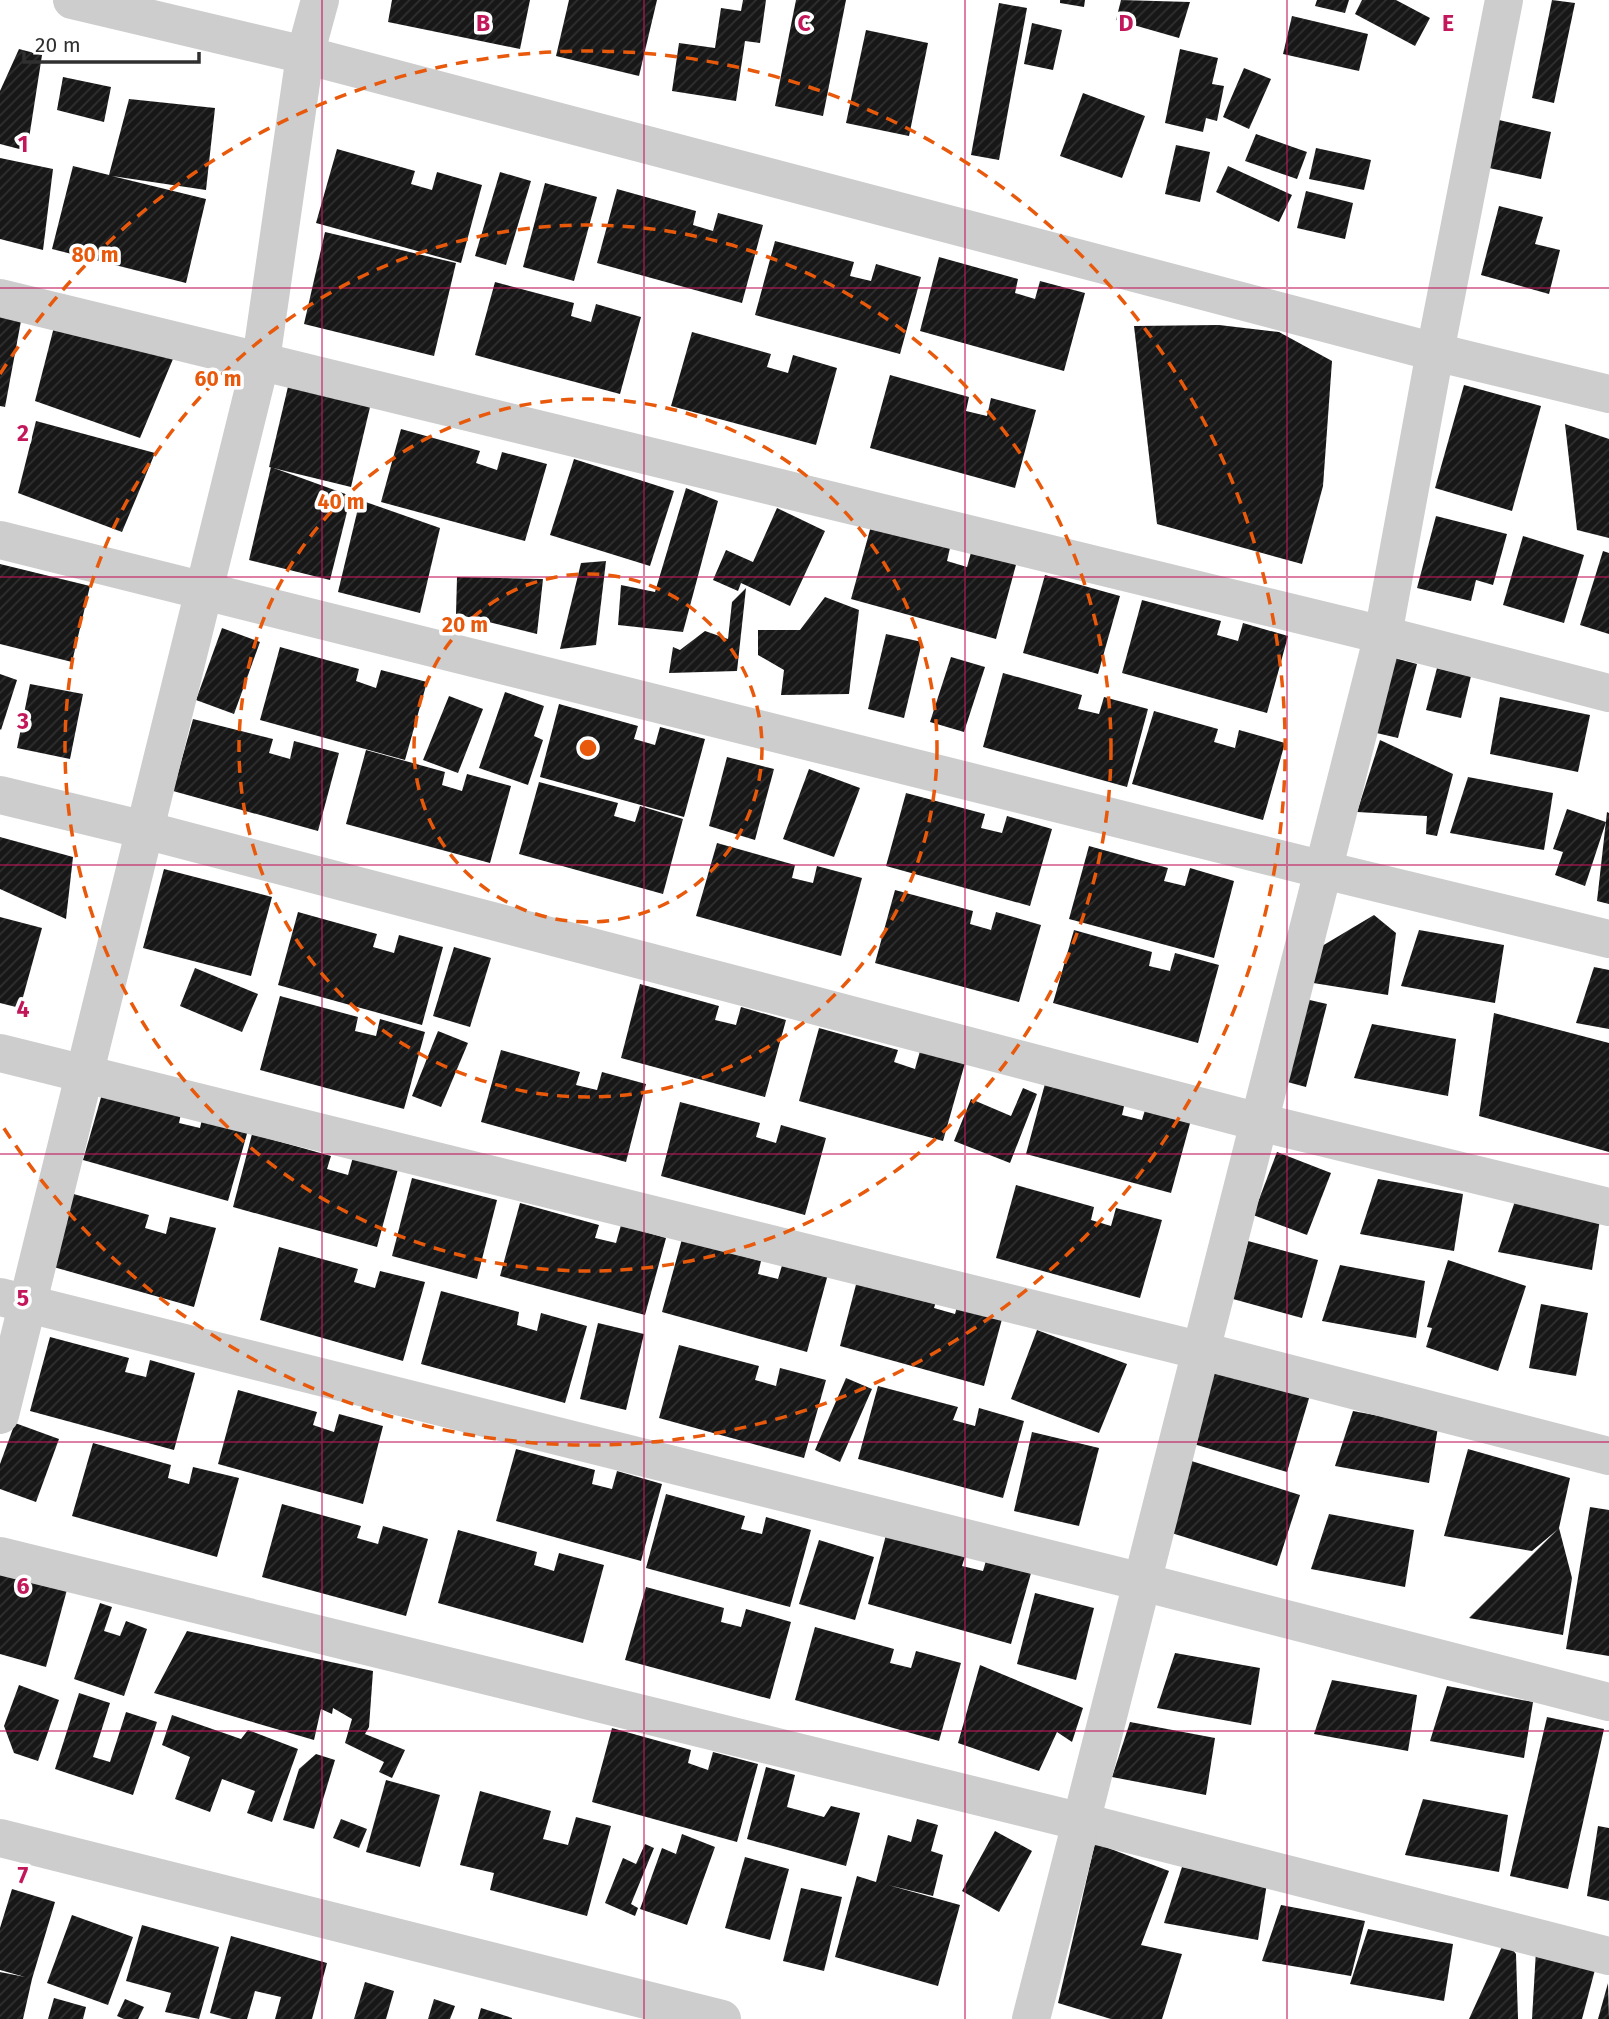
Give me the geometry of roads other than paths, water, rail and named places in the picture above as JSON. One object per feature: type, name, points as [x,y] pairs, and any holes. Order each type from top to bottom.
[{"type":"street","points":[[72,0],[305,55],[1435,352],[1609,394]]},
{"type":"street","points":[[0,1415],[14,1301],[84,1074],[261,360],[305,55],[320,0]]},
{"type":"street","points":[[1031,2019],[1383,635],[1504,0]]},
{"type":"street","points":[[0,298],[1383,635],[1609,693]]},
{"type":"street","points":[[0,540],[1609,939]]},
{"type":"street","points":[[0,795],[145,830],[1259,1122],[1609,1207]]},
{"type":"street","points":[[0,1053],[1202,1351],[1609,1456]]},
{"type":"street","points":[[14,1301],[1609,1702]]},
{"type":"street","points":[[0,1556],[1082,1822],[1609,1956]]},
{"type":"street","points":[[0,1838],[722,2019]]}]
